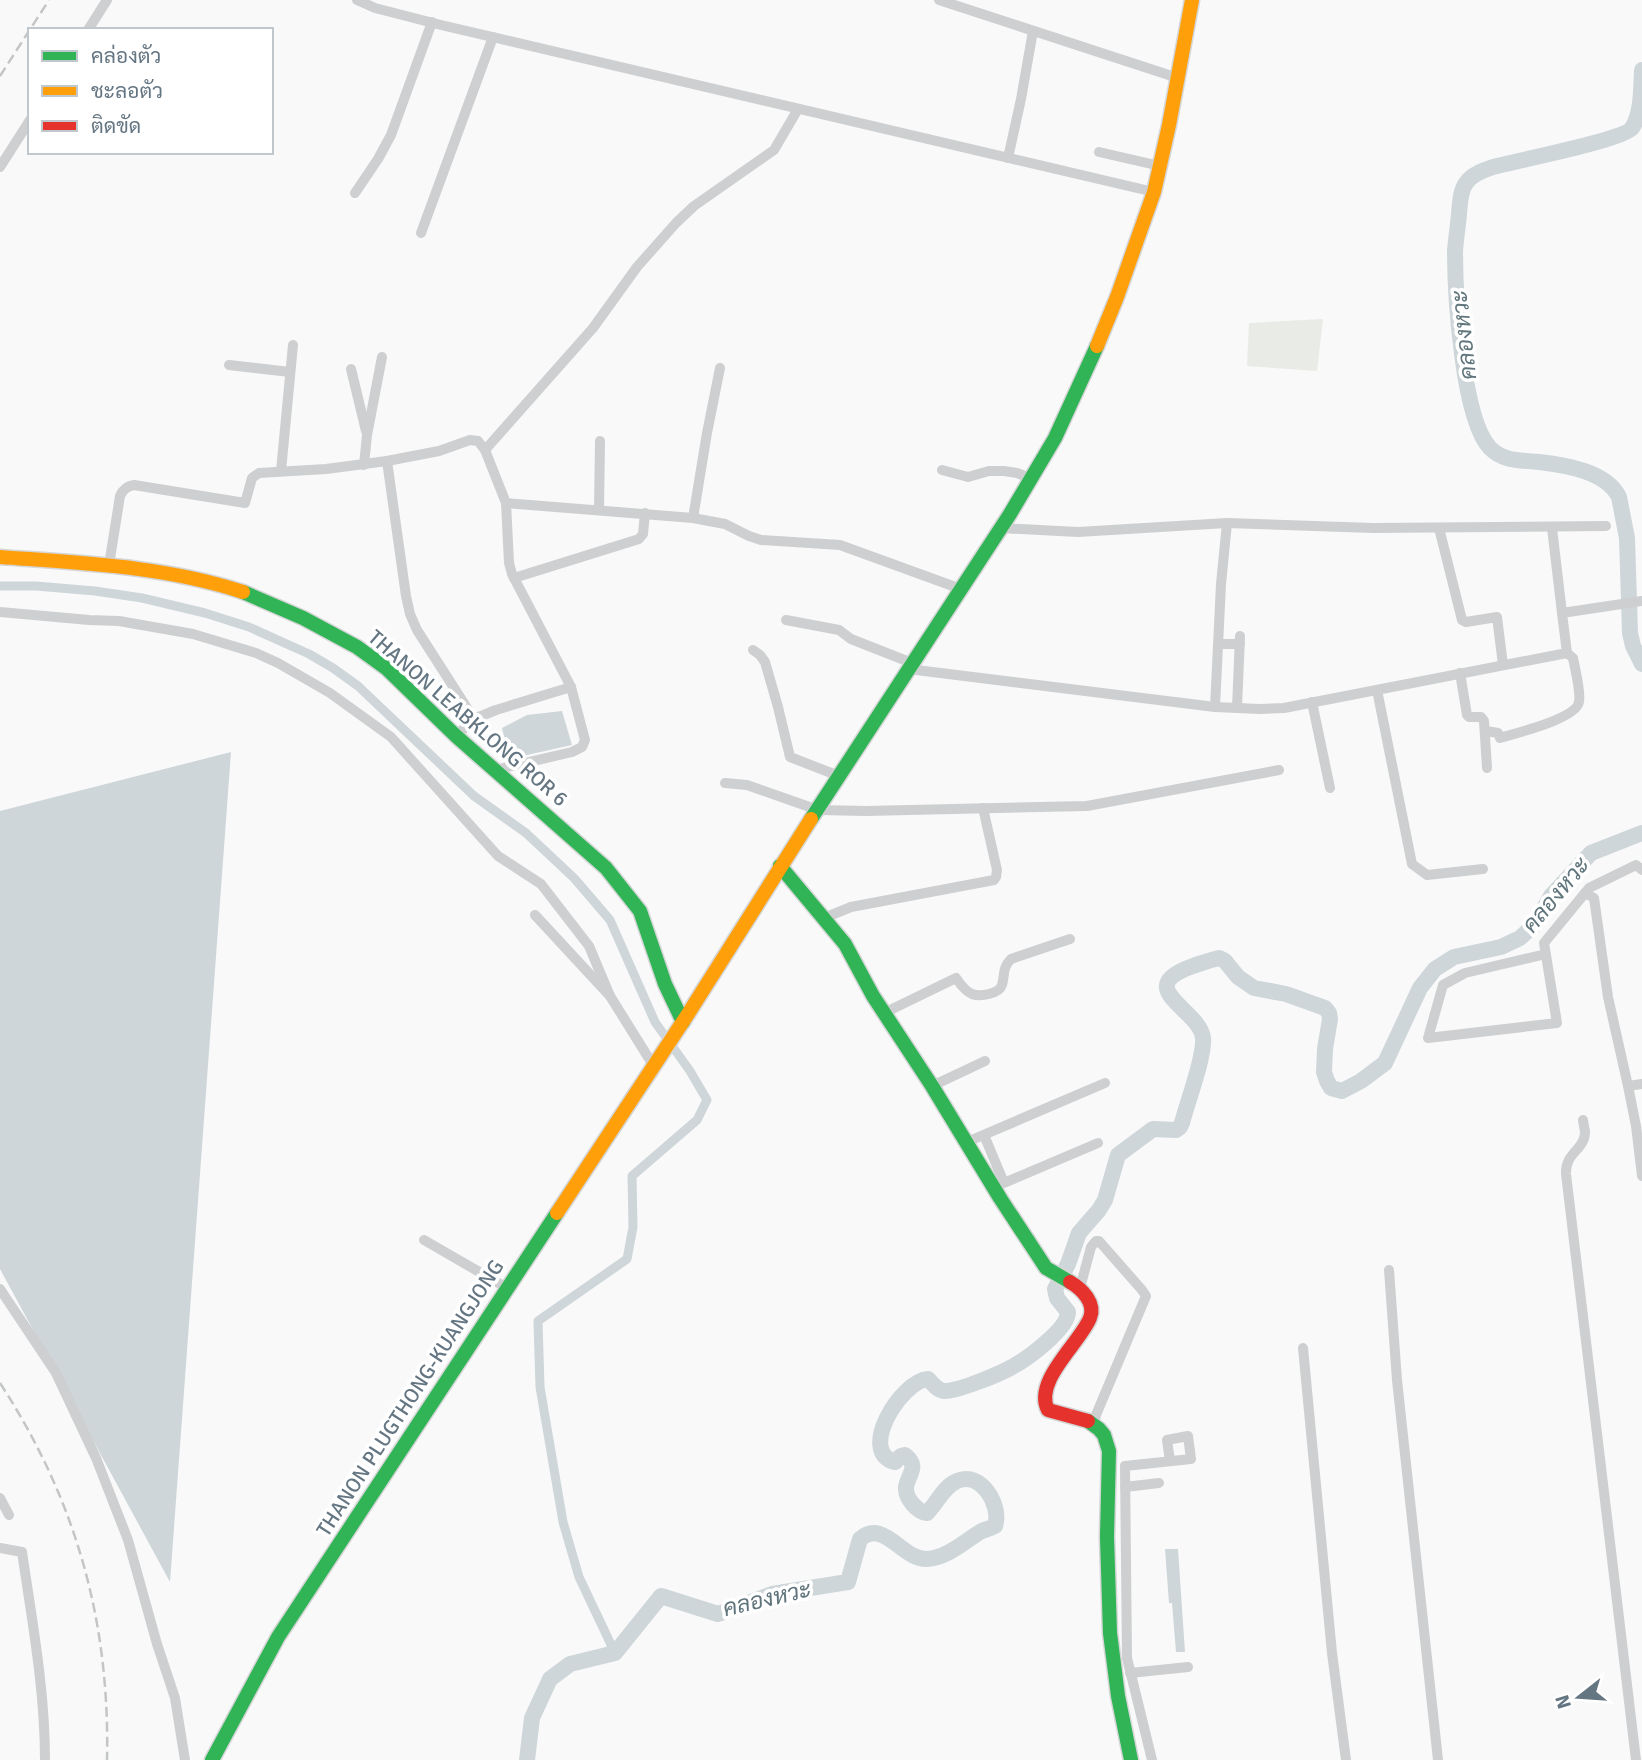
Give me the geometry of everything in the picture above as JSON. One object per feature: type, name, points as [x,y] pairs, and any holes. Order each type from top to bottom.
[{"type":"street","points":[[89,28],[107,0]]},
{"type":"street","points":[[357,0],[375,8],[493,37],[1154,192]]},
{"type":"street","points":[[939,0],[1178,78]]},
{"type":"street","name":"THANON PLUGTHONG-KUANGJONG","points":[[212,1760],[278,1637],[683,1021],[780,866],[1032,480],[1088,368],[1117,297],[1154,192],[1192,0]]},
{"type":"street","points":[[355,193],[391,135],[432,22]]},
{"type":"street","points":[[1008,158],[1033,31]]},
{"type":"street","points":[[421,233],[493,37]]},
{"type":"street","points":[[485,450],[593,328],[637,267],[676,223],[694,206],[774,150],[798,109]]},
{"type":"street","points":[[0,167],[28,123]]},
{"type":"street","points":[[1099,152],[1160,166]]},
{"type":"street","points":[[281,471],[293,345]]},
{"type":"street","points":[[364,465],[366,435],[382,357]]},
{"type":"street","points":[[229,365],[290,372]]},
{"type":"street","points":[[693,518],[706,433],[720,368]]},
{"type":"street","points":[[352,369],[366,435]]},
{"type":"street","points":[[109,565],[120,496],[129,486],[245,503],[254,475],[259,472],[364,465],[439,451],[470,440],[478,441],[485,450],[506,503],[509,566],[571,687],[585,740],[582,747],[572,751],[495,771]]},
{"type":"street","points":[[599,509],[600,441]]},
{"type":"street","points":[[387,461],[410,614],[417,630],[474,719]]},
{"type":"street","points":[[942,470],[968,477],[989,471],[1004,471],[1032,480]]},
{"type":"street","points":[[506,503],[693,518],[725,524],[761,540],[844,546],[961,589]]},
{"type":"street","points":[[514,578],[639,540],[643,534],[645,513]]},
{"type":"street","points":[[1001,528],[1078,532],[1227,523],[1373,528],[1606,526]]},
{"type":"street","points":[[1215,707],[1227,523]]},
{"type":"street","points":[[1486,731],[1498,733],[1500,738],[1554,720],[1574,711],[1578,706],[1573,658],[1567,653],[1552,527]]},
{"type":"street","points":[[1439,528],[1462,620],[1466,622],[1497,617],[1503,665]]},
{"type":"street","name":"THANON LEABKLONG ROR 6","points":[[0,557],[109,565],[195,578],[240,592],[303,618],[357,646],[386,668],[456,736],[606,868],[640,911],[664,984],[683,1021]]},
{"type":"street","points":[[1562,612],[1641,601]]},
{"type":"street","points":[[0,612],[119,621],[193,634],[256,653],[330,693],[391,737],[498,856],[541,884],[589,946],[610,996],[653,1065]]},
{"type":"street","points":[[786,620],[839,630],[851,639],[910,666],[1237,708],[1272,709],[1567,653]]},
{"type":"street","points":[[1218,644],[1240,640],[1237,708]]},
{"type":"street","points":[[753,650],[765,662],[790,757],[839,776]]},
{"type":"street","points":[[1460,673],[1466,715],[1482,719],[1486,731],[1487,768]]},
{"type":"street","points":[[456,736],[474,719],[571,687]]},
{"type":"street","points":[[1377,690],[1412,864],[1427,875],[1483,869]]},
{"type":"street","points":[[1312,702],[1330,788]]},
{"type":"street","points":[[725,783],[747,785],[818,810],[1087,806],[1279,770]]},
{"type":"street","points":[[824,918],[851,907],[994,880],[997,870],[983,808]]},
{"type":"street","points":[[1546,954],[1465,973],[1443,985],[1428,1038],[1557,1023],[1546,954],[1544,943],[1589,888],[1636,865],[1642,870]]},
{"type":"street","points":[[780,866],[845,944],[873,996],[1046,1268],[1078,1287],[1091,1304],[1091,1316],[1050,1381],[1044,1404],[1048,1410],[1057,1414],[1087,1419],[1097,1426]]},
{"type":"street","points":[[1585,892],[1594,898],[1608,997],[1639,1126],[1642,1176]]},
{"type":"street","points":[[535,915],[610,996]]},
{"type":"street","points":[[884,1013],[956,978],[973,994],[996,991],[1002,986],[1004,967],[1011,959],[1070,939]]},
{"type":"street","points":[[932,1086],[985,1061]]},
{"type":"street","points":[[967,1142],[1105,1083]]},
{"type":"street","points":[[1628,1086],[1642,1084]]},
{"type":"street","points":[[1583,1120],[1585,1136],[1568,1160],[1566,1174],[1636,1760]]},
{"type":"street","points":[[984,1135],[1004,1182],[1098,1143]]},
{"type":"street","points":[[424,1240],[507,1288]]},
{"type":"street","points":[[1078,1287],[1091,1247],[1099,1241],[1146,1296],[1095,1419],[1110,1451],[1107,1571],[1110,1642],[1116,1692],[1131,1760]]},
{"type":"street","points":[[1389,1270],[1397,1380],[1438,1760]]},
{"type":"street","points":[[0,1289],[56,1373],[96,1458],[128,1540],[175,1698],[185,1760]]},
{"type":"street","points":[[1303,1349],[1332,1653],[1346,1760]]},
{"type":"street","points":[[1152,1760],[1127,1658],[1125,1466],[1170,1461]]},
{"type":"street","points":[[1125,1487],[1159,1483]]},
{"type":"street","points":[[0,1498],[9,1515]]},
{"type":"street","points":[[0,1548],[22,1552],[36,1646],[45,1760]]},
{"type":"street","points":[[1130,1673],[1188,1667]]},
{"type":"shaded area","points":[[1323,319],[1317,371],[1247,366],[1249,323]]},
{"type":"shaded area","points":[[562,711],[572,745],[509,759],[502,728],[527,715]]},
{"type":"shaded area","points":[[231,752],[170,1582],[0,1269],[0,811]]},
{"type":"shaded area","points":[[1165,1549],[1178,1549],[1185,1652],[1176,1652]]},
{"type":"waterway","name":"คลองหวะ","points":[[1642,70],[1638,115],[1632,128],[1590,144],[1493,167],[1469,180],[1464,186],[1461,198],[1455,251],[1462,354],[1480,433],[1490,448],[1501,456],[1584,471],[1595,475],[1613,488],[1619,497],[1627,538],[1630,633],[1642,664]]},
{"type":"waterway","points":[[0,586],[36,586],[142,598],[249,627],[309,654],[358,686],[474,796],[526,833],[574,878],[610,920],[655,1022],[707,1100],[697,1120],[632,1176],[633,1227],[627,1259],[538,1321],[540,1387],[563,1522],[579,1577],[615,1653]]},
{"type":"waterway","name":"คลองหวะ","points":[[527,1760],[532,1718],[550,1679],[570,1664],[615,1653],[661,1596],[718,1614],[772,1594],[848,1582],[860,1539],[869,1534],[885,1536],[918,1558],[927,1559],[948,1553],[980,1532],[995,1526],[995,1509],[988,1492],[981,1485],[966,1479],[952,1483],[927,1513],[916,1507],[906,1492],[912,1463],[905,1455],[895,1462],[884,1456],[880,1445],[882,1432],[896,1404],[906,1391],[917,1383],[928,1379],[938,1389],[945,1391],[979,1382],[1019,1363],[1046,1343],[1061,1327],[1068,1312],[1057,1298],[1055,1289],[1068,1264],[1079,1233],[1105,1200],[1118,1155],[1153,1129],[1176,1130],[1182,1123],[1199,1068],[1203,1038],[1199,1027],[1168,991],[1168,982],[1175,974],[1219,958],[1254,988],[1286,994],[1325,1008],[1330,1019],[1324,1072],[1331,1088],[1342,1091],[1385,1063],[1420,988],[1435,969],[1454,957],[1501,947],[1520,938],[1535,924],[1551,896],[1591,853],[1642,833]]},
{"type":"railway","points":[[31,28],[49,0]]},
{"type":"railway","points":[[0,76],[28,33]]},
{"type":"railway","points":[[0,1383],[27,1427],[49,1472],[83,1563],[95,1610],[102,1659],[107,1760]]},
{"type":"traffic: fast","points":[[811,819],[1010,514],[1055,438],[1097,346]]},
{"type":"traffic: fast","points":[[243,592],[303,618],[357,647],[386,668],[456,736],[606,868],[640,911],[665,984],[683,1022]]},
{"type":"traffic: fast","points":[[780,866],[845,944],[873,996],[1046,1268],[1070,1282]]},
{"type":"traffic: fast","points":[[212,1760],[278,1637],[557,1213]]},
{"type":"traffic: fast","points":[[1088,1421],[1104,1435],[1109,1451],[1107,1537],[1110,1633],[1118,1696],[1131,1760]]},
{"type":"traffic: slow","points":[[1097,346],[1154,192],[1192,0]]},
{"type":"traffic: slow","points":[[0,557],[153,571],[184,576],[243,592]]},
{"type":"traffic: slow","points":[[557,1213],[688,1014],[811,819]]},
{"type":"traffic: jam","points":[[1070,1282],[1087,1297],[1091,1307],[1090,1318],[1052,1375],[1045,1399],[1048,1410],[1088,1421]]}]
